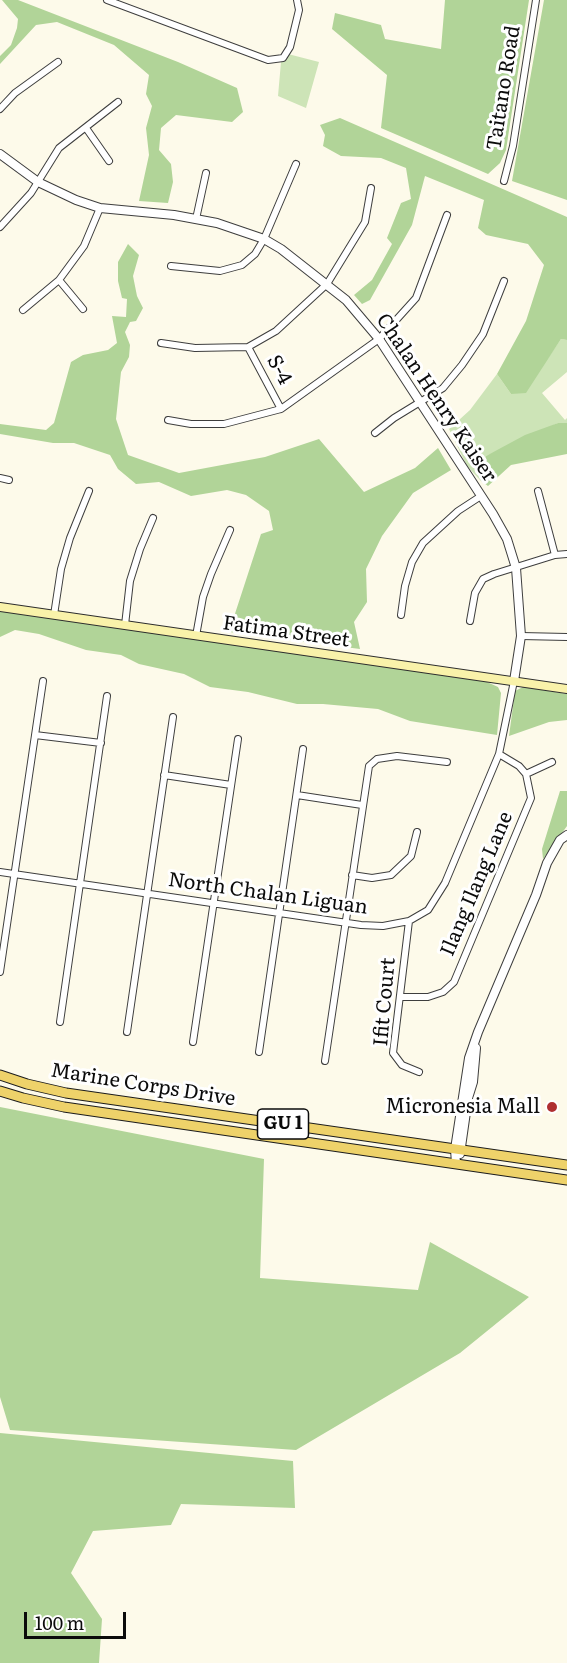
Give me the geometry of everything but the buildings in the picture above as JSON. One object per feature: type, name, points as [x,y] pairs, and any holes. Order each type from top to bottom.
[{"type":"main road","name":"Fatima Street","points":[[0,607],[567,689]]},
{"type":"main road","name":"Marine Corps Drive","points":[[0,1076],[66,1093],[567,1165]]},
{"type":"main road","name":"GU 1","points":[[0,1091],[64,1107],[567,1180]]},
{"type":"street","points":[[107,0],[268,60],[283,58],[294,36],[299,10],[297,0]]},
{"type":"street","name":"Taitano Road","points":[[504,181],[513,146],[536,0]]},
{"type":"street","points":[[0,109],[15,93],[58,62]]},
{"type":"street","points":[[0,227],[38,182],[59,148],[118,102]]},
{"type":"street","points":[[86,128],[109,161]]},
{"type":"street","name":"Chalan Henry Kaiser","points":[[0,154],[38,182],[76,200],[100,208],[148,211],[196,219],[217,223],[264,239],[346,300],[380,339],[482,496],[507,539],[516,568],[521,636],[513,681]]},
{"type":"street","points":[[171,266],[220,271],[242,265],[255,254],[264,239],[296,164]]},
{"type":"street","points":[[196,219],[206,173]]},
{"type":"street","points":[[161,343],[195,348],[248,347],[276,331],[327,284],[365,222],[371,188]]},
{"type":"street","points":[[23,310],[59,280],[84,246],[100,208]]},
{"type":"street","points":[[168,420],[191,424],[224,424],[281,409],[380,339],[416,298],[447,215]]},
{"type":"street","points":[[59,280],[83,309]]},
{"type":"street","points":[[375,433],[419,401],[443,388],[462,365],[483,333],[504,281]]},
{"type":"street","name":"S-4","points":[[248,347],[281,409]]},
{"type":"street","points":[[0,478],[9,480]]},
{"type":"street","points":[[54,615],[61,569],[70,538],[89,491]]},
{"type":"street","points":[[537,491],[555,555]]},
{"type":"street","points":[[401,615],[411,562],[423,543],[458,511],[482,496]]},
{"type":"street","points":[[125,626],[130,581],[153,518]]},
{"type":"street","points":[[196,636],[203,597],[230,530]]},
{"type":"street","points":[[470,621],[475,593],[483,579],[555,555],[567,554]]},
{"type":"street","points":[[521,636],[567,637]]},
{"type":"street","points":[[0,972],[43,681]]},
{"type":"street","name":"North Chalan Liguan","points":[[0,873],[346,923],[383,926],[409,921],[428,910],[445,883],[500,754],[513,681]]},
{"type":"street","points":[[60,1022],[107,696]]},
{"type":"street","points":[[127,1032],[173,717]]},
{"type":"street","points":[[35,735],[101,743]]},
{"type":"street","points":[[193,1042],[238,739]]},
{"type":"street","points":[[259,1052],[303,749]]},
{"type":"street","points":[[500,754],[519,766],[526,774],[552,762]]},
{"type":"street","points":[[326,1061],[369,766],[377,759],[397,756],[447,762]]},
{"type":"street","name":"Ilang Ilang Lane","points":[[400,997],[428,997],[442,992],[454,982],[531,798],[526,774]]},
{"type":"street","points":[[164,775],[231,785]]},
{"type":"street","points":[[297,795],[362,805]]},
{"type":"street","points":[[352,875],[372,878],[391,874],[411,856],[417,832]]},
{"type":"street","points":[[456,1164],[472,1082],[478,1032],[536,895],[547,863],[560,840],[567,835]]},
{"type":"street","name":"Ifit Court","points":[[409,921],[393,1053],[402,1065],[420,1072]]},
{"type":"green space","points":[[2,0],[18,0],[178,62],[237,88],[243,112],[232,122],[176,115],[161,128],[159,150],[171,164],[173,182],[168,203],[139,201],[149,155],[146,128],[152,106],[146,94],[149,75],[114,45],[57,22],[36,25],[0,64],[0,56],[11,45],[18,19]]},
{"type":"green space","points":[[445,0],[529,0],[506,150],[500,163],[488,174],[381,128],[387,75],[332,29],[335,13],[381,25],[385,39],[441,49]]},
{"type":"green space","points":[[544,0],[567,0],[567,200],[512,181]]},
{"type":"green space","points":[[288,54],[319,62],[306,108],[278,96],[281,62]]},
{"type":"green space","points":[[340,118],[567,217],[567,340],[561,339],[526,393],[511,394],[497,374],[526,321],[544,265],[528,244],[486,235],[478,228],[484,200],[425,176],[412,225],[370,300],[362,304],[354,295],[372,280],[392,244],[387,238],[401,203],[411,199],[406,168],[381,158],[341,156],[323,146],[325,135],[320,125]]},
{"type":"green space","points":[[128,244],[139,255],[133,276],[137,296],[143,308],[136,321],[130,322],[125,332],[130,345],[129,357],[121,372],[116,419],[128,455],[179,473],[265,457],[319,439],[364,492],[415,468],[438,448],[451,470],[413,493],[382,536],[366,569],[367,602],[354,622],[360,649],[229,632],[261,534],[273,530],[269,511],[246,495],[227,490],[191,496],[159,482],[136,484],[118,469],[110,455],[74,443],[53,443],[0,434],[0,424],[46,430],[54,423],[71,362],[83,355],[108,350],[117,343],[112,316],[126,317],[127,299],[122,298],[118,281],[118,262]]},
{"type":"green space","points":[[561,339],[567,340],[567,372],[542,393],[565,420],[567,418],[567,423],[558,423],[486,456],[480,480],[467,466],[449,429],[470,410],[497,374],[511,394],[548,358]]},
{"type":"green space","points":[[558,423],[567,423],[567,454],[511,465],[488,486],[480,480],[486,456],[525,435]]},
{"type":"green space","points":[[0,610],[487,682],[498,687],[501,693],[497,735],[410,721],[378,709],[297,704],[248,692],[210,687],[184,674],[139,664],[121,655],[86,650],[39,634],[15,630],[0,637]]},
{"type":"green space","points":[[523,687],[567,694],[567,720],[549,722],[509,736],[515,691]]},
{"type":"green space","points":[[560,791],[567,791],[567,826],[543,859],[542,849]]},
{"type":"green space","points":[[0,1107],[264,1159],[260,1278],[418,1290],[430,1242],[529,1297],[460,1353],[296,1450],[10,1430],[0,1397]]},
{"type":"green space","points":[[0,1433],[293,1461],[295,1508],[181,1504],[171,1525],[93,1531],[71,1573],[102,1619],[99,1663],[0,1663]]},
{"type":"place","name":"Micronesia Mall","points":[[552,1107]]}]
